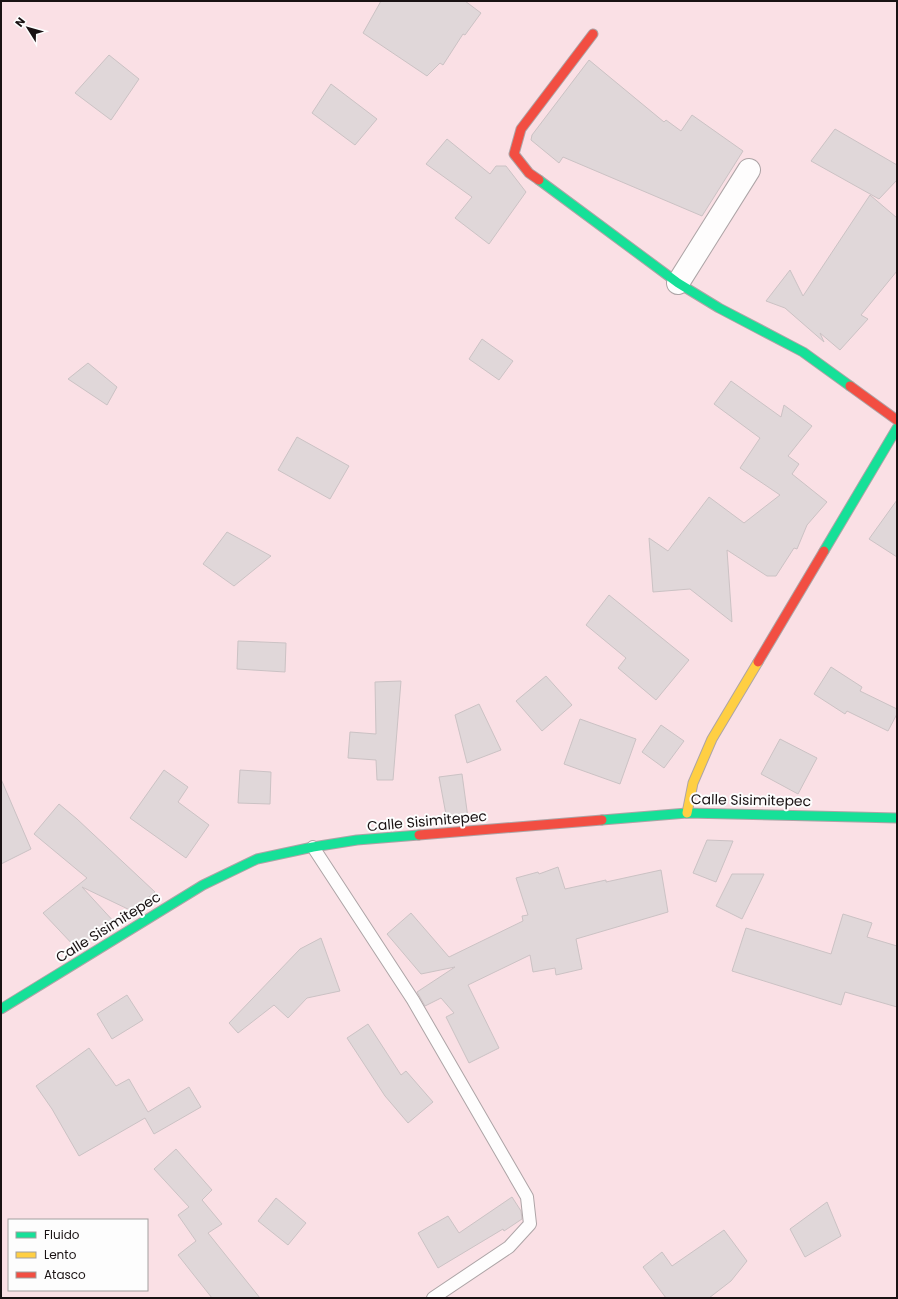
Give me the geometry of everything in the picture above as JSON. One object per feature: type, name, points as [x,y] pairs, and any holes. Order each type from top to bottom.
[{"type":"street","points":[[593,34],[521,129],[514,154],[528,173],[678,283],[719,308],[803,352],[897,420]]},
{"type":"street","points":[[678,283],[749,170]]},
{"type":"street","points":[[687,813],[692,783],[712,739],[897,428]]},
{"type":"street","name":"Calle Sisimitepec","points":[[1,1009],[203,885],[257,859],[313,847],[358,840],[687,813],[897,818]]},
{"type":"lane","points":[[313,847],[413,1000],[527,1197],[530,1224],[509,1247],[433,1298]]},
{"type":"shaded area","points":[[1,1],[897,1],[897,1298],[1,1298]]},
{"type":"building","points":[[381,1],[465,1],[481,13],[465,35],[463,34],[443,65],[440,63],[427,76],[363,33]]},
{"type":"building","points":[[109,55],[139,79],[111,120],[75,93]]},
{"type":"building","points":[[589,60],[664,122],[666,120],[681,131],[692,115],[743,151],[702,216],[563,157],[559,163],[531,140],[532,135]]},
{"type":"building","points":[[331,84],[377,119],[355,145],[312,113]]},
{"type":"building","points":[[835,129],[897,165],[897,180],[879,199],[811,161]]},
{"type":"building","points":[[447,139],[490,174],[496,166],[506,166],[526,192],[489,244],[455,218],[472,197],[426,164]]},
{"type":"building","points":[[870,195],[897,218],[897,271],[861,315],[868,319],[840,350],[820,333],[824,342],[785,308],[766,301],[790,270],[803,296]]},
{"type":"building","points":[[482,339],[513,361],[499,380],[469,359]]},
{"type":"building","points":[[88,363],[117,387],[107,405],[68,379]]},
{"type":"building","points":[[731,381],[781,417],[784,405],[812,426],[788,456],[799,464],[792,474],[827,502],[807,525],[797,549],[794,548],[776,576],[767,576],[727,550],[732,622],[690,589],[653,592],[649,538],[668,551],[709,497],[744,523],[780,495],[740,468],[760,438],[714,404]]},
{"type":"building","points":[[297,437],[349,466],[330,499],[278,470]]},
{"type":"building","points":[[897,500],[897,557],[869,539]]},
{"type":"building","points":[[227,532],[271,556],[234,586],[203,564]]},
{"type":"building","points":[[609,595],[689,660],[656,700],[618,668],[626,658],[586,625]]},
{"type":"building","points":[[238,641],[286,643],[285,672],[237,669]]},
{"type":"building","points":[[831,667],[862,687],[860,691],[897,709],[897,714],[888,731],[847,711],[845,714],[814,694]]},
{"type":"building","points":[[546,676],[572,705],[542,731],[516,701]]},
{"type":"building","points":[[401,681],[393,780],[377,780],[376,760],[348,758],[350,732],[376,734],[375,682]]},
{"type":"building","points":[[479,704],[501,750],[467,763],[455,715]]},
{"type":"building","points":[[580,719],[636,739],[620,784],[564,764]]},
{"type":"building","points":[[661,725],[684,741],[664,768],[642,752]]},
{"type":"building","points":[[780,739],[817,758],[798,794],[761,774]]},
{"type":"building","points":[[164,770],[188,787],[178,802],[209,825],[186,858],[130,818]]},
{"type":"building","points":[[240,770],[271,772],[270,804],[238,803]]},
{"type":"building","points":[[462,774],[468,818],[447,820],[439,777]]},
{"type":"building","points":[[1,779],[31,849],[1,864]]},
{"type":"building","points":[[59,804],[155,892],[132,911],[82,887],[116,924],[76,948],[43,913],[87,878],[34,834]]},
{"type":"building","points":[[707,840],[733,841],[716,882],[693,873]]},
{"type":"building","points":[[558,867],[565,889],[661,870],[668,912],[576,939],[582,969],[556,975],[555,968],[533,972],[530,955],[468,985],[499,1048],[469,1063],[446,1017],[454,1013],[441,998],[425,1006],[417,992],[455,967],[421,974],[387,934],[411,913],[449,957],[523,921],[522,916],[528,915],[516,878],[538,872],[539,874]]},
{"type":"building","points":[[732,874],[764,874],[742,919],[716,906]]},
{"type":"building","points":[[843,914],[872,923],[867,937],[897,946],[897,1007],[845,992],[841,1005],[732,971],[746,928],[831,954]]},
{"type":"building","points":[[321,938],[340,991],[307,998],[288,1018],[274,1005],[238,1033],[229,1023],[300,949]]},
{"type":"building","points":[[127,995],[143,1020],[112,1039],[97,1014]]},
{"type":"building","points":[[368,1024],[401,1075],[406,1071],[433,1102],[408,1123],[385,1096],[347,1038]]},
{"type":"building","points":[[89,1048],[116,1086],[129,1079],[148,1112],[189,1087],[201,1107],[154,1134],[145,1118],[79,1156],[52,1109],[36,1086]]},
{"type":"building","points":[[176,1149],[212,1190],[202,1200],[222,1224],[208,1233],[260,1298],[212,1298],[178,1255],[196,1241],[178,1215],[189,1207],[154,1169]]},
{"type":"building","points":[[512,1197],[521,1211],[522,1219],[504,1231],[503,1229],[438,1268],[418,1233],[448,1216],[459,1233]]},
{"type":"building","points":[[276,1198],[306,1223],[288,1245],[258,1221]]},
{"type":"building","points":[[827,1202],[841,1236],[805,1257],[790,1229]]},
{"type":"building","points":[[724,1230],[747,1261],[731,1281],[709,1298],[666,1298],[643,1267],[662,1252],[672,1266]]},
{"type":"traffic: fast","points":[[539,180],[678,283],[719,308],[803,352],[850,386]]},
{"type":"traffic: fast","points":[[824,551],[897,428]]},
{"type":"traffic: fast","points":[[602,820],[687,813],[897,818]]},
{"type":"traffic: fast","points":[[1,1009],[203,885],[257,859],[313,847],[357,840],[419,835]]},
{"type":"traffic: slow","points":[[687,813],[693,783],[712,739],[758,662]]},
{"type":"traffic: jam","points":[[539,180],[529,173],[514,154],[521,129],[593,34]]},
{"type":"traffic: jam","points":[[850,386],[897,420]]},
{"type":"traffic: jam","points":[[758,662],[824,551]]},
{"type":"traffic: jam","points":[[419,835],[602,820]]}]
